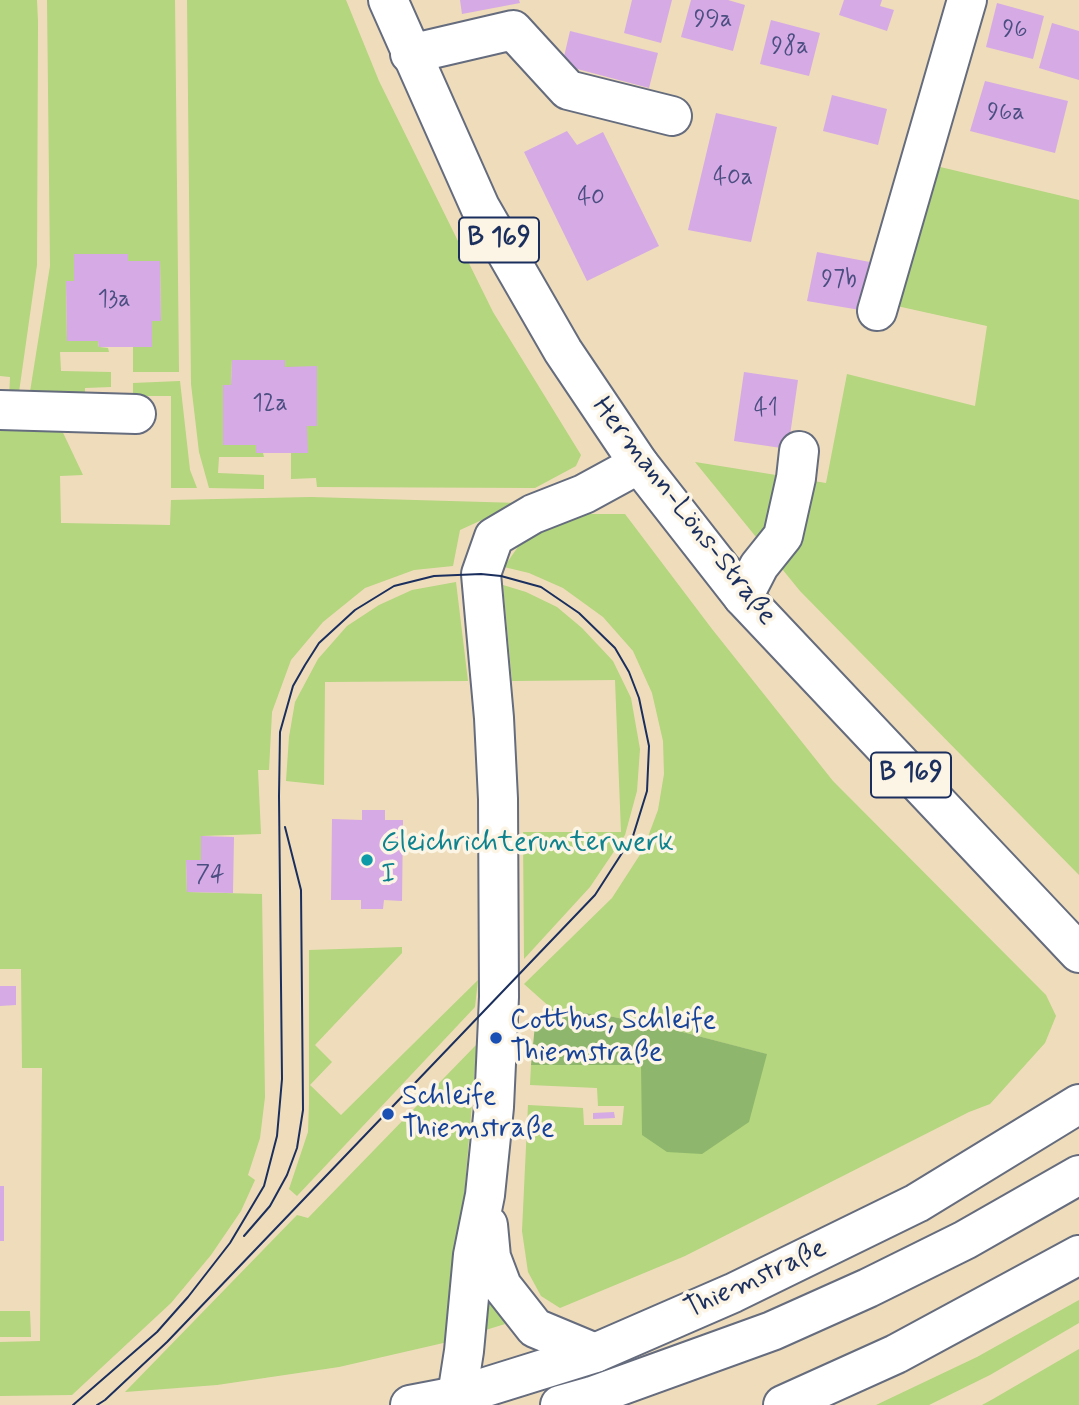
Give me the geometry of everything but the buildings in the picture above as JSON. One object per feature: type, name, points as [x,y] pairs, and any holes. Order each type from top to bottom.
[{"type":"main road","name":"Hermann-Löns-Straße","points":[[388,0],[480,207],[563,351],[639,464],[743,597],[1079,953]]},
{"type":"main road","points":[[877,311],[967,0]]},
{"type":"main road","points":[[411,54],[513,30],[568,90],[672,116]]},
{"type":"main road","points":[[0,410],[136,414]]},
{"type":"main road","points":[[743,597],[760,566],[783,536],[799,451]]},
{"type":"main road","points":[[457,1396],[473,1255],[485,1195],[494,1107],[499,997],[498,799],[494,718],[481,574],[494,537],[533,514],[584,494],[639,464]]},
{"type":"main road","name":"Thiemstraße","points":[[410,1405],[457,1396],[595,1353],[733,1293],[917,1203],[1079,1104]]},
{"type":"main road","points":[[560,1405],[772,1331],[965,1240],[1079,1175]]},
{"type":"main road","points":[[618,1405],[773,1349],[886,1299],[971,1256],[1079,1194]]},
{"type":"main road","points":[[485,1195],[491,1257],[502,1286],[535,1328],[595,1353]]},
{"type":"main road","points":[[783,1405],[896,1354],[1079,1255]]},
{"type":"green space","points":[[0,0],[37,0],[38,22],[37,265],[18,399],[9,400],[10,377],[0,376]]},
{"type":"green space","points":[[47,0],[175,0],[179,372],[133,372],[133,347],[152,347],[152,321],[161,320],[160,261],[128,261],[128,254],[74,254],[74,281],[66,281],[67,340],[98,341],[99,347],[108,348],[109,352],[60,352],[61,371],[111,372],[111,387],[85,388],[85,396],[29,398],[50,266]]},
{"type":"green space","points":[[187,0],[346,0],[379,81],[493,312],[581,455],[576,466],[535,488],[317,487],[316,478],[291,479],[291,453],[307,453],[307,426],[317,426],[317,367],[285,367],[284,360],[232,360],[231,385],[223,385],[223,445],[256,445],[256,453],[263,453],[264,457],[219,457],[218,473],[264,475],[264,489],[209,488],[199,452],[191,384]]},
{"type":"green space","points":[[936,166],[1079,200],[1079,875],[800,591],[695,462],[826,483],[847,374],[975,406],[987,326],[897,306]]},
{"type":"green space","points":[[180,381],[190,470],[197,488],[171,488],[171,396],[133,396],[133,383]]},
{"type":"green space","points":[[0,419],[57,420],[83,475],[60,476],[61,523],[170,525],[171,500],[311,497],[519,503],[460,530],[453,566],[414,570],[365,588],[323,622],[291,660],[272,712],[269,770],[258,770],[261,834],[201,836],[201,860],[186,861],[187,892],[262,894],[265,1097],[260,1138],[248,1175],[255,1180],[241,1211],[211,1255],[171,1303],[72,1395],[0,1396],[0,1342],[40,1341],[42,1068],[22,1068],[21,969],[0,969]]},
{"type":"green space","points":[[586,514],[625,514],[833,781],[1046,995],[1056,1016],[1045,1043],[990,1104],[969,1112],[685,1256],[560,1308],[541,1296],[528,1272],[522,1231],[528,1105],[583,1108],[584,1125],[622,1125],[624,1106],[598,1106],[597,1088],[530,1085],[531,1065],[641,1065],[766,1054],[609,1016],[552,1009],[524,984],[612,898],[643,850],[658,810],[664,774],[663,741],[652,693],[633,651],[603,617],[563,588],[529,573],[504,567],[522,541],[558,521]]},
{"type":"green space","points":[[456,582],[468,681],[325,682],[324,785],[286,781],[295,702],[318,659],[347,626],[379,605],[412,590]]},
{"type":"green space","points":[[503,585],[526,592],[557,607],[582,628],[613,661],[631,698],[640,749],[637,791],[625,835],[590,887],[524,959],[523,832],[621,832],[615,680],[512,681]]},
{"type":"green space","points":[[402,947],[402,953],[315,1045],[332,1062],[310,1085],[341,1115],[478,980],[475,1007],[297,1196],[289,1189],[308,1132],[309,950]]},
{"type":"green space","points":[[552,1009],[609,1016],[767,1054],[749,1122],[702,1154],[667,1152],[642,1135],[641,1065],[531,1065],[536,1015]]},
{"type":"green space","points":[[477,1044],[452,1341],[339,1367],[217,1385],[125,1392],[297,1215],[308,1218]]},
{"type":"green space","points":[[481,1274],[491,1301],[505,1324],[476,1333]]},
{"type":"green space","points":[[1079,1300],[1079,1323],[990,1375],[929,1405],[876,1405],[977,1357]]},
{"type":"green space","points":[[0,1311],[30,1311],[31,1337],[0,1337]]},
{"type":"green space","points":[[1079,1349],[1079,1405],[982,1405],[993,1399]]},
{"type":"tram line","points":[[73,1405],[157,1332],[188,1297],[230,1243],[264,1186],[277,1136],[282,1079],[280,732],[293,686],[305,665],[319,643],[355,610],[394,586],[434,576],[481,574],[501,576],[541,587],[579,613],[615,648],[629,672],[639,698],[649,746],[647,791],[633,836],[595,895],[167,1342],[97,1405]]},
{"type":"tram line","points":[[244,1236],[270,1206],[287,1175],[297,1148],[303,1110],[301,890],[285,827]]},
{"type":"place","name":"Gleichrichterunterwerk I","points":[[367,860]]},
{"type":"place","name":"Cottbus, Schleife Thiemstraße","points":[[496,1038]]},
{"type":"place","name":"Schleife Thiemstraße","points":[[388,1114]]}]
